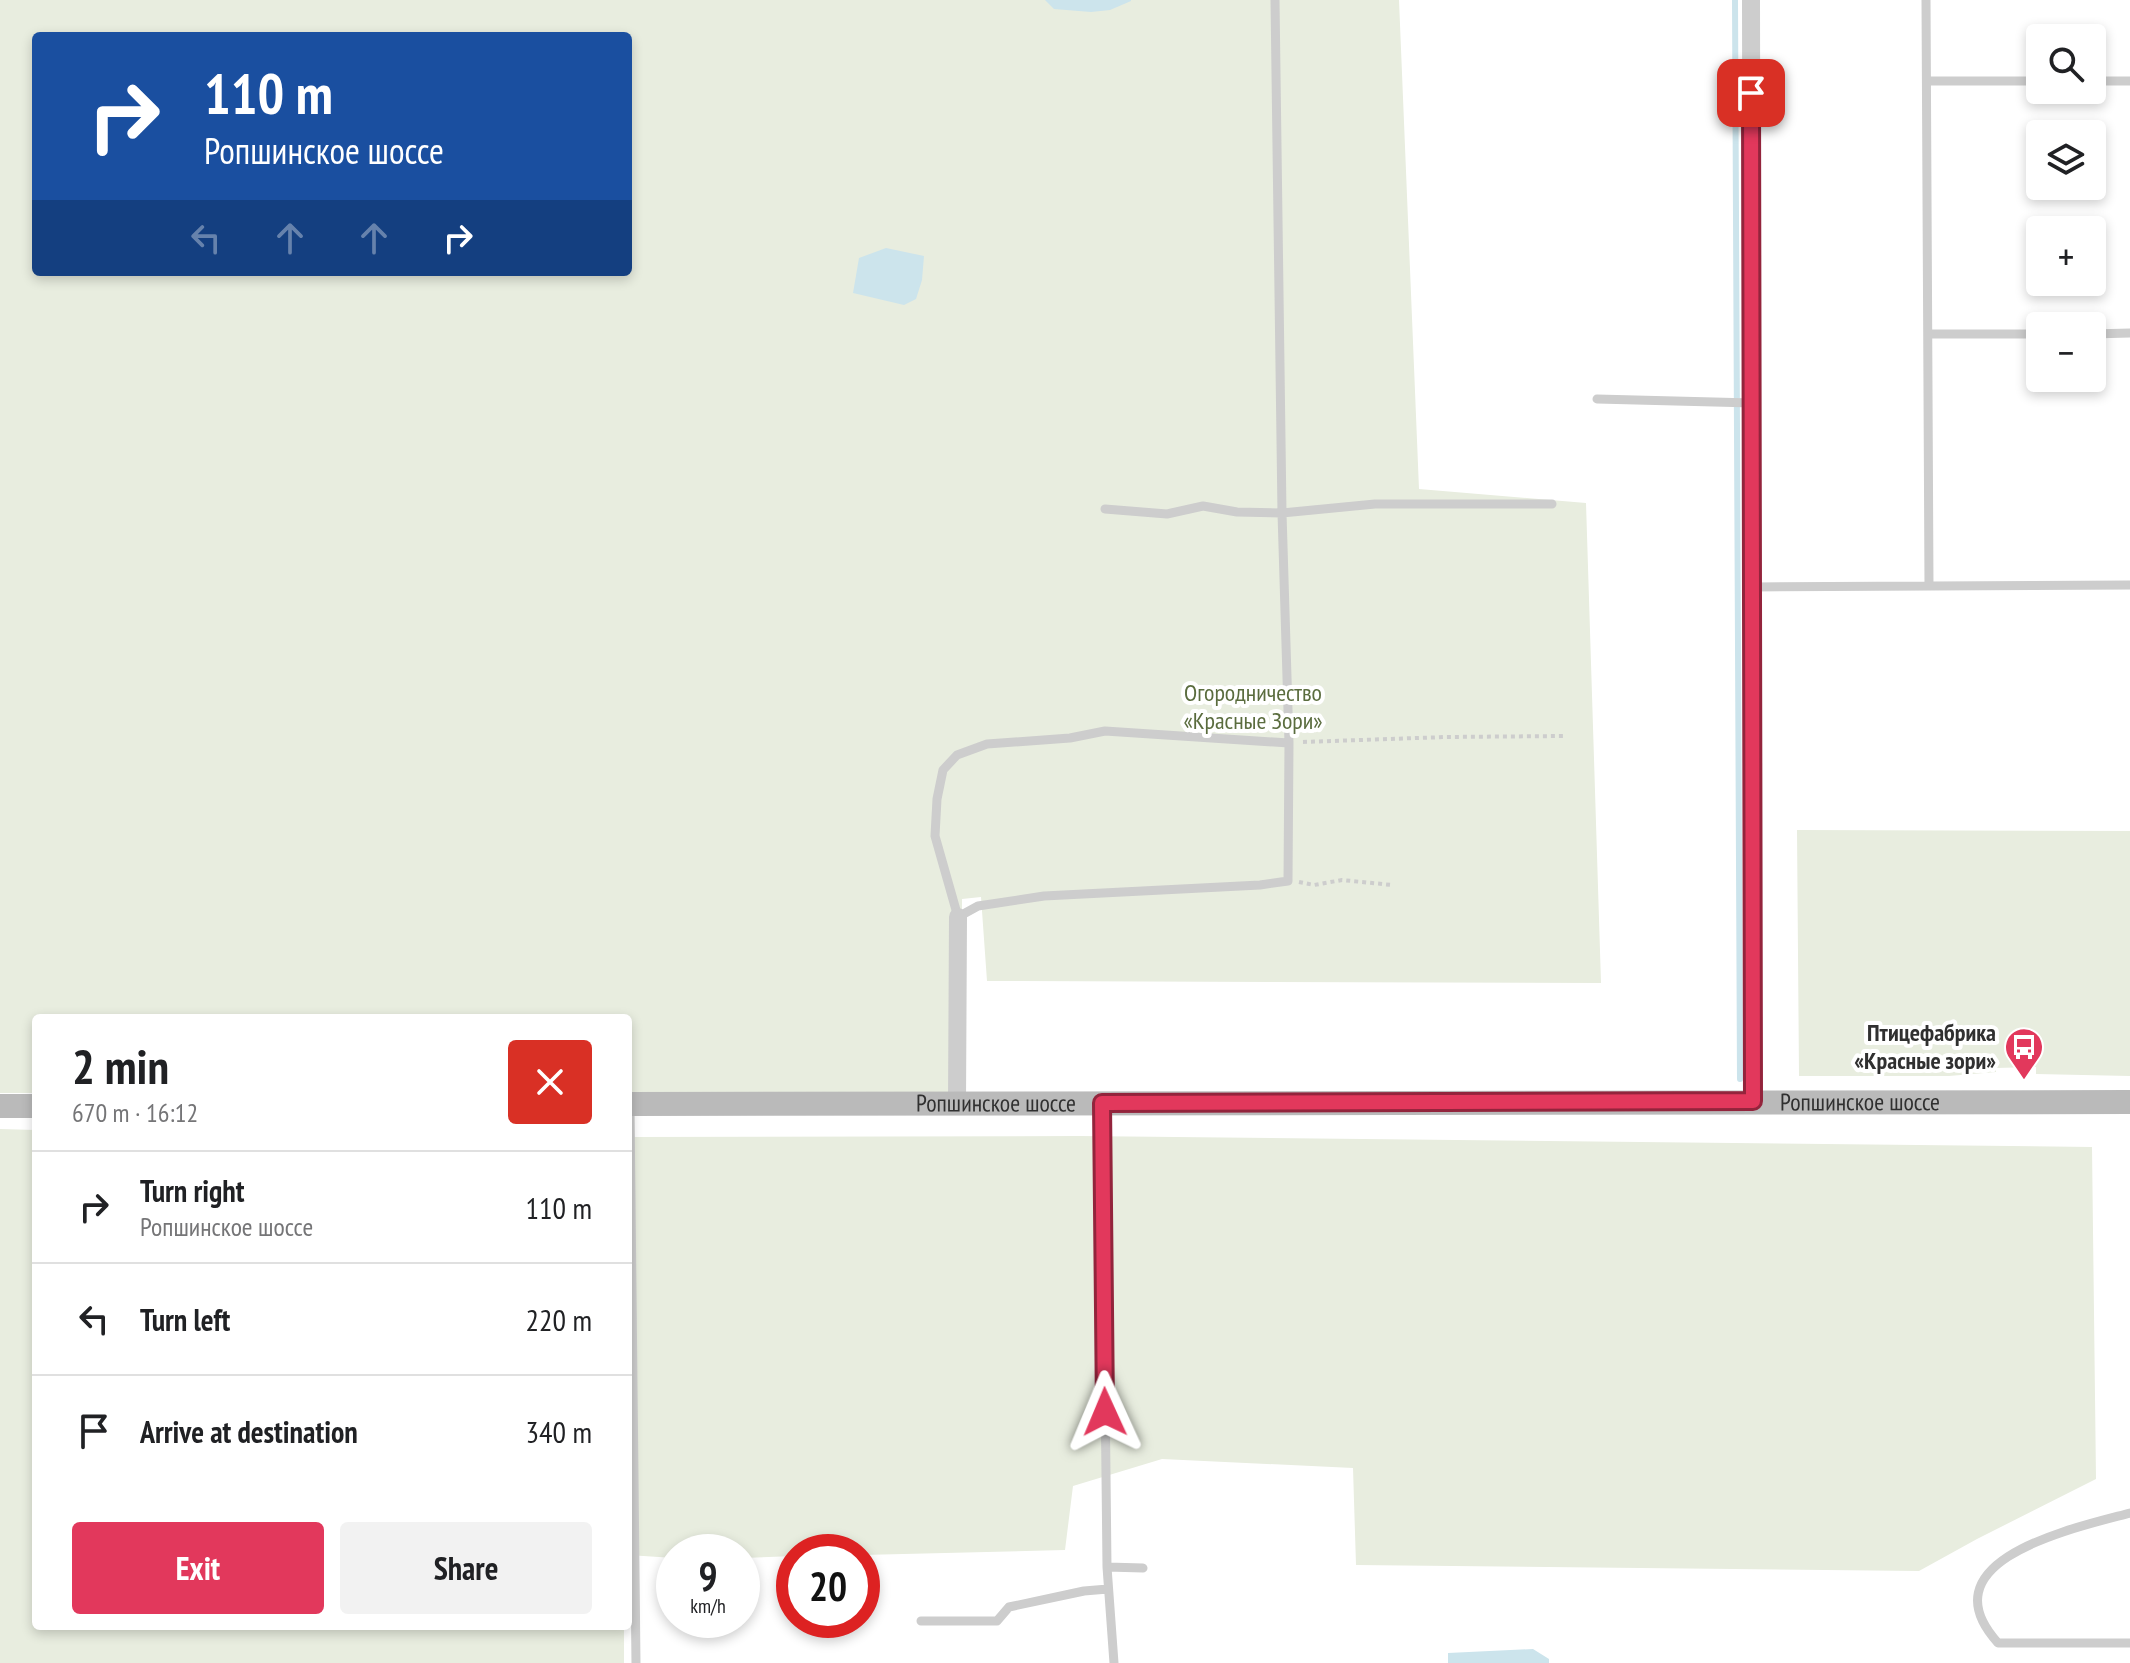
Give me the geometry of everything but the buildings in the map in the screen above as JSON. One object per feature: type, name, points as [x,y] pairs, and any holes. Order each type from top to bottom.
[{"type":"main road","name":"Ропшинское шоссе","points":[[632,1104],[2130,1102]]},
{"type":"main road","points":[[0,1106],[32,1106]]},
{"type":"street","points":[[1751,0],[1753,1101]]},
{"type":"street","points":[[957,1103],[958,917]]},
{"type":"lane","points":[[1275,0],[1282,513],[1289,743],[1288,881],[1044,896],[978,906],[958,917],[935,836],[937,799],[943,770],[957,755],[987,744],[1070,738],[1105,731],[1289,743]]},
{"type":"lane","points":[[1926,0],[1929,586]]},
{"type":"lane","points":[[1927,81],[2026,81]]},
{"type":"lane","points":[[2106,81],[2130,81]]},
{"type":"lane","points":[[2106,334],[2130,333]]},
{"type":"lane","points":[[1928,334],[2026,334]]},
{"type":"lane","points":[[1597,399],[1753,403]]},
{"type":"lane","points":[[1105,509],[1167,514],[1203,506],[1237,512],[1282,513],[1375,504],[1552,504]]},
{"type":"lane","points":[[1754,587],[2130,585]]},
{"type":"lane","points":[[1102,1103],[1107,1567],[1114,1663]]},
{"type":"lane","points":[[632,1344],[636,1663]]},
{"type":"lane","points":[[2130,1513],[2026,1547],[1993,1567],[1980,1583],[1976,1598],[1978,1616],[1998,1643],[2130,1643]]},
{"type":"lane","points":[[1107,1567],[1143,1568]]},
{"type":"lane","points":[[921,1621],[997,1621],[1009,1607],[1108,1589]]},
{"type":"path","points":[[1289,743],[1564,736]]},
{"type":"path","points":[[1288,881],[1314,885],[1342,880],[1392,885]]},
{"type":"green space","name":"Огородничество «Красные Зори»","points":[[0,0],[1399,0],[1419,489],[1586,503],[1601,983],[987,981],[981,897],[962,899],[961,1093],[632,1093],[632,1014],[32,1014],[32,1093],[0,1093]]},
{"type":"green space","points":[[1797,830],[2130,831],[2130,1076],[2036,1074],[2036,1067],[1996,1068],[1996,1072],[1949,1076],[1799,1076]]},
{"type":"green space","points":[[0,1129],[32,1130],[32,1630],[624,1630],[624,1663],[0,1663]]},
{"type":"green space","points":[[1079,1136],[2092,1147],[2096,1479],[1919,1571],[1356,1565],[1353,1468],[1162,1459],[1073,1486],[1065,1550],[880,1555],[880,1534],[776,1534],[776,1557],[760,1557],[760,1534],[656,1534],[656,1557],[632,1555],[632,1137]]},
{"type":"water","points":[[1045,0],[1131,1],[1110,10],[1091,12],[1054,9]]},
{"type":"water","points":[[886,248],[924,256],[922,280],[916,299],[904,305],[853,293],[859,258]]},
{"type":"water","points":[[1533,1649],[1549,1659],[1549,1663],[1448,1663],[1448,1653]]},
{"type":"waterway","points":[[1735,0],[1740,1079]]},
{"type":"place","name":"Птицефабрика «Красные зори»","points":[[2024,1081]]},
{"type":"route","points":[[1105,1412],[1102,1103],[1753,1101],[1751,93]]}]
